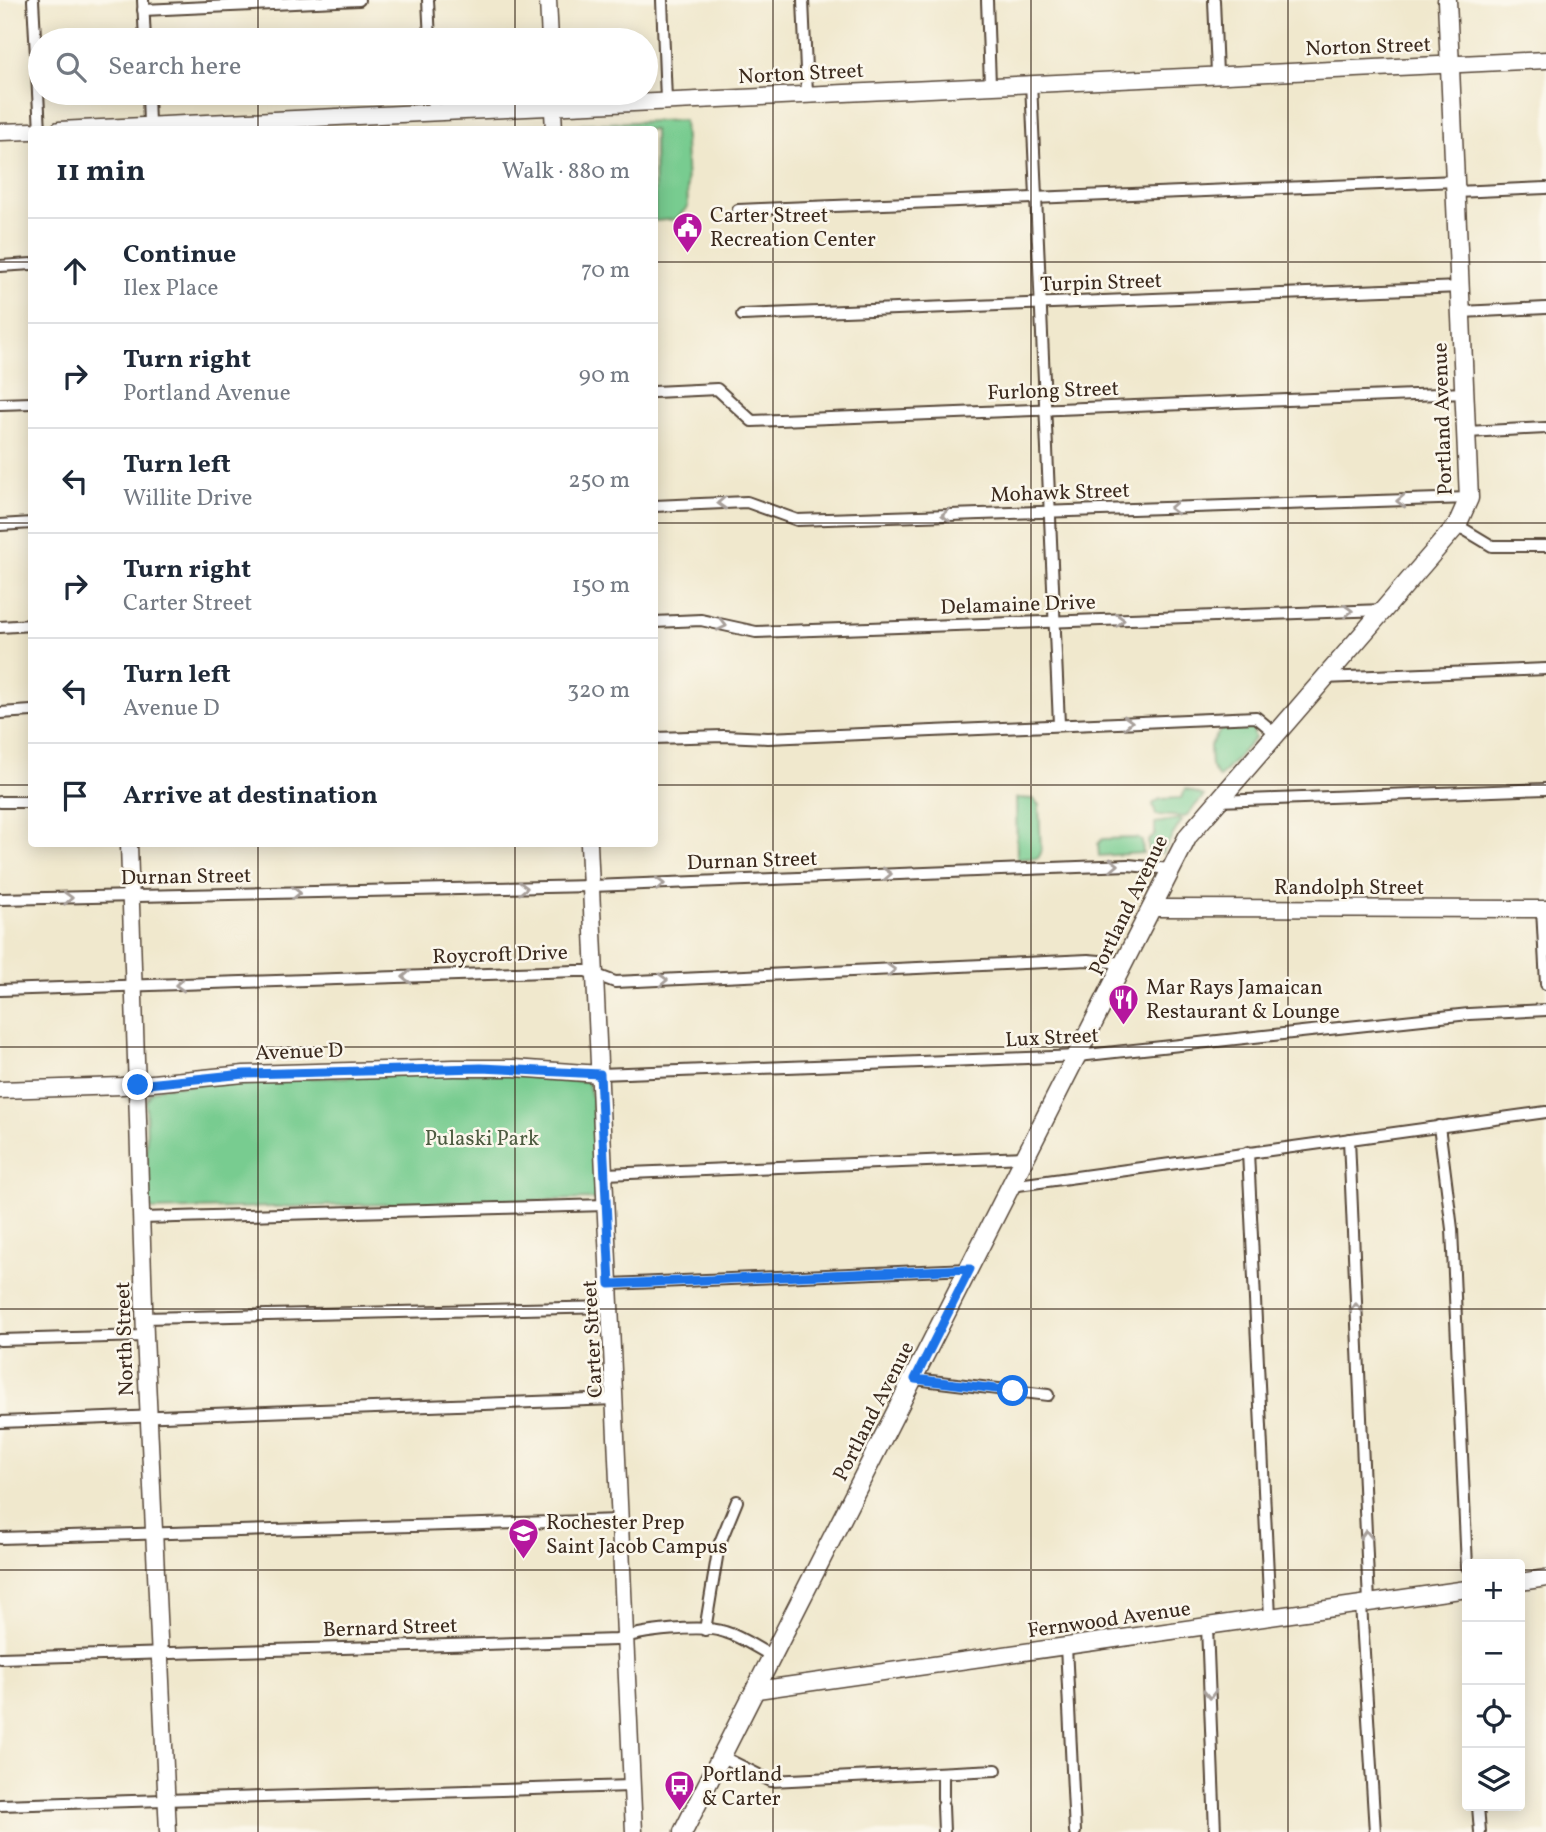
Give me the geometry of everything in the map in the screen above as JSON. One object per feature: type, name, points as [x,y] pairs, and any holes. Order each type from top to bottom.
[{"type":"main road","name":"Portland Avenue","points":[[683,1832],[1188,836],[1458,525],[1469,498],[1447,0]]},
{"type":"street","points":[[33,0],[35,28]]},
{"type":"street","points":[[144,28],[143,5],[359,0]]},
{"type":"street","points":[[428,0],[429,28]]},
{"type":"street","points":[[548,0],[549,28]]},
{"type":"street","points":[[662,0],[666,100]]},
{"type":"street","points":[[803,0],[807,93]]},
{"type":"street","points":[[987,0],[990,85]]},
{"type":"street","points":[[1214,0],[1217,74]]},
{"type":"street","name":"Norton Street","points":[[658,100],[1546,60]]},
{"type":"street","points":[[1031,82],[1059,724]]},
{"type":"street","points":[[39,105],[40,126]]},
{"type":"street","points":[[148,105],[149,125]]},
{"type":"street","points":[[434,105],[435,111]]},
{"type":"street","name":"Norton Street","points":[[134,126],[435,111],[494,105]]},
{"type":"street","points":[[552,105],[554,126]]},
{"type":"street","points":[[0,132],[28,131]]},
{"type":"street","points":[[738,210],[1036,198],[1456,187],[1546,188]]},
{"type":"street","points":[[0,266],[28,264]]},
{"type":"street","name":"Turpin Street","points":[[742,315],[1461,287]]},
{"type":"street","points":[[1461,313],[1546,308]]},
{"type":"street","name":"Furlong Street","points":[[658,392],[717,389],[752,421],[1465,393]]},
{"type":"street","points":[[0,404],[28,403]]},
{"type":"street","points":[[1467,432],[1546,428]]},
{"type":"street","name":"Mohawk Street","points":[[658,506],[747,502],[797,520],[1469,498]]},
{"type":"street","points":[[0,525],[28,523]]},
{"type":"street","points":[[1458,525],[1492,547],[1546,547]]},
{"type":"street","name":"Delamaine Drive","points":[[658,622],[701,620],[756,632],[1384,610]]},
{"type":"street","points":[[0,627],[28,625]]},
{"type":"street","points":[[1324,678],[1546,669]]},
{"type":"street","points":[[0,713],[28,711]]},
{"type":"street","points":[[658,738],[768,738],[1256,717],[1275,733]]},
{"type":"street","points":[[1218,801],[1546,789]]},
{"type":"street","points":[[0,802],[28,802]]},
{"type":"street","name":"North Street","points":[[129,847],[144,1318],[168,1832]]},
{"type":"street","name":"Carter Street","points":[[589,847],[634,1832]]},
{"type":"street","name":"Durnan Street","points":[[0,900],[592,887],[1128,865],[1170,869]]},
{"type":"street","name":"Randolph Street","points":[[1151,908],[1544,909]]},
{"type":"street","points":[[1544,909],[1546,984]]},
{"type":"street","name":"Roycroft Drive","points":[[0,990],[576,971],[586,971],[615,982],[1088,960],[1124,963]]},
{"type":"street","name":"Lux Street","points":[[600,1074],[1078,1056],[1469,1014],[1546,1010]]},
{"type":"street","name":"Avenue D","points":[[0,1090],[138,1085],[244,1074],[481,1068],[600,1074]]},
{"type":"street","points":[[1011,1186],[1546,1112]]},
{"type":"street","points":[[1439,1126],[1452,1229],[1467,1559]]},
{"type":"street","points":[[1349,1139],[1375,1832]]},
{"type":"street","points":[[1248,1152],[1270,1617]]},
{"type":"street","points":[[605,1174],[1025,1157]]},
{"type":"street","points":[[142,1218],[606,1205]]},
{"type":"street","points":[[610,1284],[970,1269]]},
{"type":"street","points":[[144,1318],[611,1307]]},
{"type":"street","points":[[0,1340],[145,1336]]},
{"type":"street","points":[[915,1379],[1048,1395]]},
{"type":"street","points":[[0,1422],[615,1399]]},
{"type":"street","points":[[705,1630],[719,1545],[737,1501]]},
{"type":"street","points":[[0,1538],[621,1520]]},
{"type":"street","points":[[1525,1581],[1546,1578]]},
{"type":"street","name":"Fernwood Avenue","points":[[757,1690],[1462,1590]]},
{"type":"street","points":[[1207,1626],[1215,1832]]},
{"type":"street","name":"Bernard Street","points":[[0,1658],[617,1640],[705,1630],[724,1631],[774,1657]]},
{"type":"street","points":[[1066,1646],[1075,1832]]},
{"type":"street","points":[[723,1757],[771,1781],[996,1770]]},
{"type":"street","points":[[943,1773],[944,1832]]},
{"type":"street","points":[[0,1805],[631,1786]]},
{"type":"street","points":[[1478,1811],[1480,1832]]},
{"type":"green space","points":[[684,120],[688,207],[676,219],[658,221],[658,126],[579,126]]},
{"type":"green space","points":[[1252,726],[1255,738],[1219,778],[1211,766],[1210,746],[1222,728]]},
{"type":"green space","points":[[1186,789],[1204,796],[1185,817],[1156,815],[1153,804],[1160,799],[1181,798]]},
{"type":"green space","points":[[1016,798],[1033,799],[1039,805],[1041,853],[1038,858],[1017,859]]},
{"type":"green space","points":[[1182,820],[1162,853],[1149,851],[1148,841],[1155,835],[1155,823]]},
{"type":"green space","points":[[1137,838],[1142,841],[1143,853],[1099,856],[1098,844],[1102,839]]},
{"type":"green space","name":"Pulaski Park","points":[[493,1072],[588,1082],[592,1098],[599,1188],[596,1199],[153,1210],[148,1207],[146,1102],[151,1092],[163,1087],[246,1080]]},
{"type":"place","name":"Carter Street Recreation Center","points":[[687,254]]},
{"type":"place","name":"Mar Rays Jamaican Restaurant & Lounge","points":[[1123,1026]]},
{"type":"place","name":"Rochester Prep Saint Jacob Campus","points":[[523,1561]]},
{"type":"place","name":"Portland & Carter","points":[[679,1813]]},
{"type":"route","points":[[138,1085],[244,1074],[481,1068],[600,1074],[610,1284],[970,1269],[915,1379],[1013,1391]]}]
